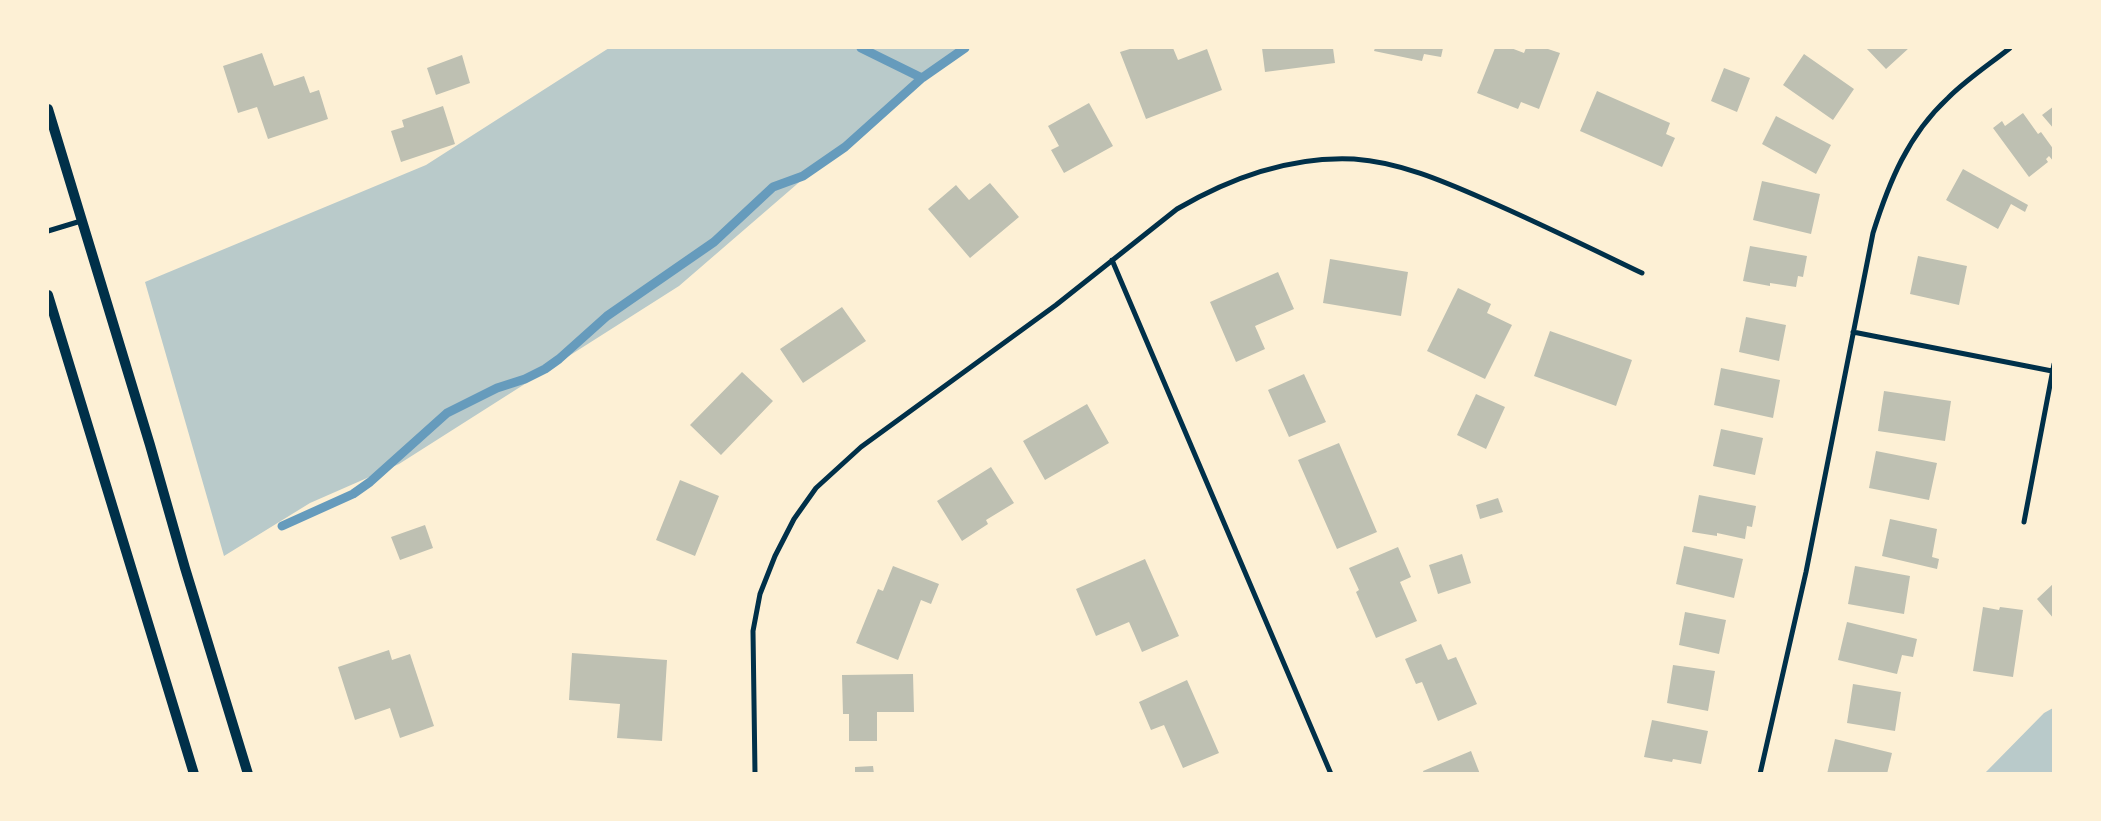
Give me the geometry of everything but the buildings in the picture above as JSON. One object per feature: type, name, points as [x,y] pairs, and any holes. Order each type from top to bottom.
[{"type":"main road","points":[[48,109],[248,774]]},
{"type":"main road","points":[[48,295],[194,774]]},
{"type":"street","points":[[1760,774],[1806,572],[1874,233],[1886,191],[1903,154],[1924,123],[1948,97],[2010,48]]},
{"type":"street","points":[[755,774],[753,631],[760,594],[775,556],[794,519],[816,488],[861,447],[1056,305],[1177,209],[1198,197],[1230,182],[1260,172],[1322,160],[1355,159],[1399,167],[1453,186],[1518,214],[1642,273]]},
{"type":"street","points":[[48,231],[81,222]]},
{"type":"street","points":[[1112,260],[1331,774]]},
{"type":"street","points":[[1853,332],[2052,371]]},
{"type":"street","points":[[2024,522],[2054,364]]},
{"type":"shaded area","points":[[609,48],[960,48],[906,90],[679,286],[399,464],[310,503],[224,556],[145,282],[426,165]]},
{"type":"shaded area","points":[[2053,708],[2053,773],[1985,773],[2044,713]]},
{"type":"waterway","points":[[861,48],[922,78]]},
{"type":"waterway","points":[[282,526],[353,494],[370,482],[447,413],[497,388],[525,379],[545,369],[607,316],[714,242],[773,187],[803,176],[845,147],[922,78],[965,48]]}]
